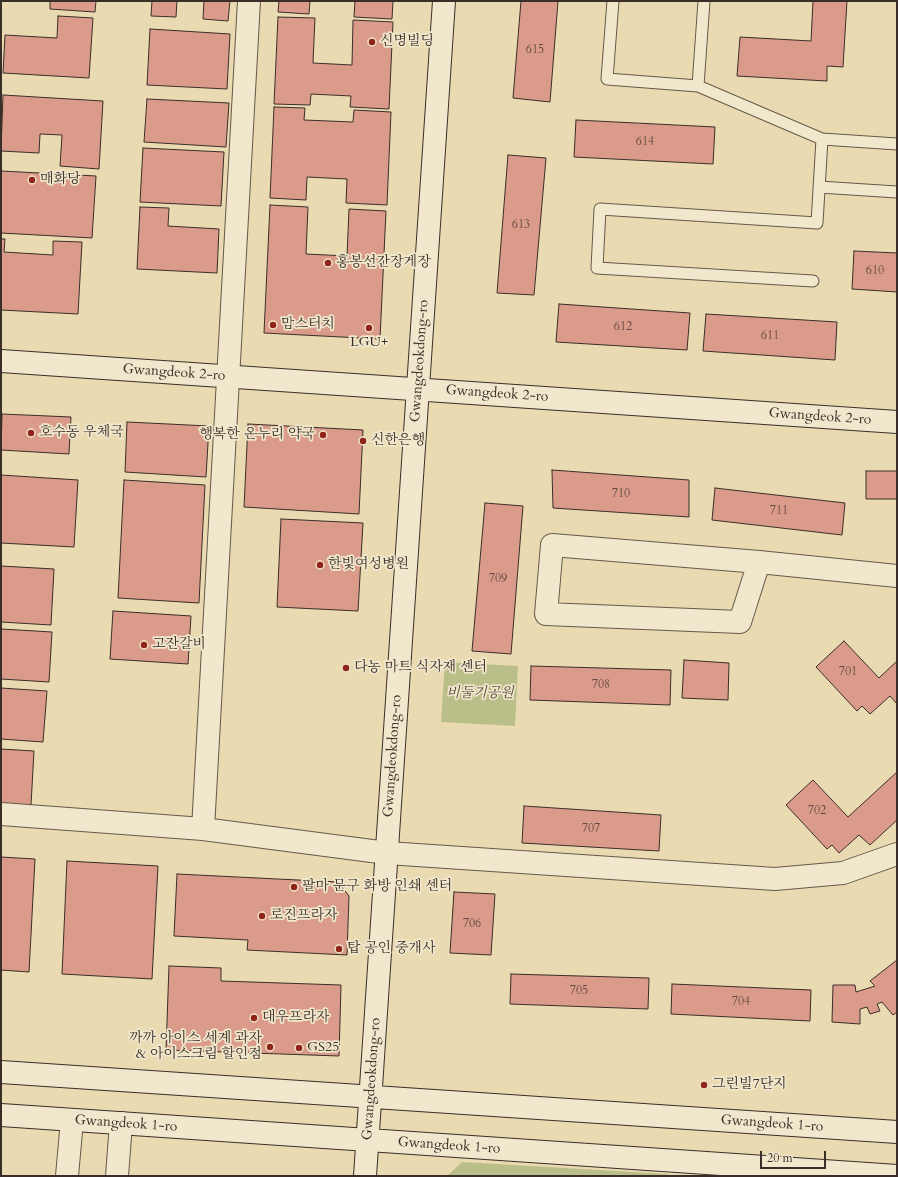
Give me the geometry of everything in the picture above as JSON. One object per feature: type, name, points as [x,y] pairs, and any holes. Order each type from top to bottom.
[{"type":"street","points":[[203,830],[249,1]]},
{"type":"street","name":"Gwangdeokdong-ro","points":[[365,1176],[444,1]]},
{"type":"street","name":"Gwangdeok 2-ro","points":[[1,361],[897,422]]},
{"type":"street","points":[[759,562],[740,622],[546,614],[552,545],[759,562],[897,576]]},
{"type":"street","points":[[1,814],[203,830],[387,853],[775,879],[843,873],[897,854]]},
{"type":"street","name":"Gwangdeok 1-ro","points":[[1,1072],[897,1132]]},
{"type":"street","name":"Gwangdeok 1-ro","points":[[1,1115],[897,1176]]},
{"type":"street","points":[[67,1176],[72,1120]]},
{"type":"street","points":[[117,1176],[121,1123]]},
{"type":"lane","points":[[613,1],[608,79],[698,86],[822,139],[897,144]]},
{"type":"lane","points":[[698,86],[704,1]]},
{"type":"lane","points":[[813,281],[597,268],[600,209],[817,223],[822,139]]},
{"type":"lane","points":[[819,187],[897,192]]},
{"type":"green space","name":"비둘기공원","points":[[445,662],[518,666],[515,726],[441,722]]},
{"type":"green space","points":[[462,1162],[668,1174],[668,1176],[447,1176]]},
{"type":"building","points":[[50,1],[96,1],[95,12],[50,9]]},
{"type":"building","points":[[152,1],[177,1],[176,17],[151,16]]},
{"type":"building","points":[[204,1],[230,1],[228,21],[203,19]]},
{"type":"building","points":[[279,1],[310,1],[309,14],[278,12]]},
{"type":"building","points":[[355,1],[393,1],[392,19],[354,17]]},
{"type":"building","points":[[521,1],[558,1],[550,102],[513,98]]},
{"type":"building","points":[[813,1],[847,1],[843,67],[827,66],[827,81],[737,76],[740,37],[811,41]]},
{"type":"building","points":[[58,16],[93,18],[89,78],[3,73],[5,35],[57,38]]},
{"type":"building","name":"신명빌딩","points":[[278,17],[315,18],[313,63],[352,65],[353,20],[393,22],[389,109],[350,107],[351,96],[311,94],[310,105],[274,104]]},
{"type":"building","points":[[150,29],[230,34],[227,89],[147,85]]},
{"type":"building","points":[[3,95],[103,101],[99,169],[60,166],[62,135],[40,134],[39,153],[1,151]]},
{"type":"building","points":[[147,99],[229,103],[226,147],[144,142]]},
{"type":"building","points":[[274,107],[305,108],[304,120],[353,122],[354,110],[391,112],[387,205],[346,203],[347,179],[307,177],[306,200],[270,198]]},
{"type":"building","points":[[576,120],[715,127],[713,164],[574,157]]},
{"type":"building","points":[[143,148],[224,152],[221,206],[140,202]]},
{"type":"building","points":[[508,155],[546,158],[534,295],[497,293]]},
{"type":"building","points":[[1,171],[96,176],[92,238],[1,233]]},
{"type":"building","points":[[270,205],[308,207],[306,254],[347,256],[349,209],[386,211],[380,339],[264,333]]},
{"type":"building","points":[[140,207],[169,208],[168,226],[219,229],[217,273],[137,269]]},
{"type":"building","points":[[1,239],[5,239],[4,252],[53,255],[53,241],[82,242],[78,314],[1,310]]},
{"type":"building","points":[[854,251],[897,253],[897,292],[852,289]]},
{"type":"building","points":[[559,304],[690,313],[687,350],[556,342]]},
{"type":"building","points":[[706,314],[837,322],[835,360],[703,351]]},
{"type":"building","points":[[2,414],[71,417],[69,454],[1,450]]},
{"type":"building","points":[[127,422],[209,426],[206,477],[125,472]]},
{"type":"building","points":[[248,424],[363,430],[359,514],[244,507]]},
{"type":"building","points":[[552,470],[689,480],[689,517],[553,508]]},
{"type":"building","points":[[866,471],[897,471],[897,499],[866,499]]},
{"type":"building","points":[[1,475],[78,480],[74,547],[1,543]]},
{"type":"building","points":[[124,480],[205,485],[199,603],[118,598]]},
{"type":"building","points":[[715,488],[845,503],[842,535],[712,520]]},
{"type":"building","points":[[485,503],[523,506],[511,654],[472,651]]},
{"type":"building","name":"한빛여성병원","points":[[281,519],[363,523],[358,611],[277,607]]},
{"type":"building","points":[[1,566],[54,569],[51,625],[1,622]]},
{"type":"building","points":[[113,611],[191,616],[188,664],[110,659]]},
{"type":"building","points":[[1,629],[52,632],[49,682],[1,679]]},
{"type":"building","points":[[844,641],[879,678],[897,661],[897,704],[890,696],[870,714],[862,706],[857,711],[816,667]]},
{"type":"building","points":[[684,660],[729,663],[728,700],[682,698]]},
{"type":"building","points":[[531,666],[671,670],[670,705],[530,700]]},
{"type":"building","points":[[1,688],[47,691],[43,742],[1,739]]},
{"type":"building","points":[[1,749],[34,751],[31,805],[1,804]]},
{"type":"building","points":[[897,772],[897,820],[870,845],[859,835],[839,853],[832,845],[827,849],[786,805],[813,780],[848,817]]},
{"type":"building","points":[[524,806],[661,815],[659,851],[522,843]]},
{"type":"building","points":[[1,857],[35,859],[29,972],[1,970]]},
{"type":"building","points":[[67,861],[158,866],[152,979],[62,974]]},
{"type":"building","name":"로진프라자","points":[[177,874],[338,882],[349,896],[347,955],[247,950],[248,940],[174,936]]},
{"type":"building","points":[[454,892],[495,894],[491,955],[450,953]]},
{"type":"building","points":[[897,960],[897,1012],[893,1015],[882,1002],[877,1004],[880,1011],[870,1014],[867,1007],[860,1009],[860,1024],[832,1022],[833,985],[855,985],[856,992],[875,986],[870,981]]},
{"type":"building","name":"대우프라자","points":[[169,966],[221,968],[221,981],[341,985],[339,1056],[166,1050]]},
{"type":"building","points":[[511,974],[649,978],[648,1009],[510,1004]]},
{"type":"building","points":[[672,984],[811,990],[810,1021],[671,1014]]},
{"type":"place","name":"신명빌딩","points":[[372,42]]},
{"type":"place","name":"매화당","points":[[32,180]]},
{"type":"place","name":"홍봉선간장게장","points":[[328,263]]},
{"type":"place","name":"맘스터치","points":[[273,325]]},
{"type":"place","name":"LGU+","points":[[369,328]]},
{"type":"place","name":"호수동 우체국","points":[[31,433]]},
{"type":"place","name":"행복한 온누리 약국","points":[[323,435]]},
{"type":"place","name":"신한은행","points":[[363,441]]},
{"type":"place","name":"한빛여성병원","points":[[320,565]]},
{"type":"place","name":"고잔갈비","points":[[144,645]]},
{"type":"place","name":"다농 마트 식자재 센터","points":[[346,668]]},
{"type":"place","name":"팔마 문구 화방 인쇄 센터","points":[[294,887]]},
{"type":"place","name":"로진프라자","points":[[262,916]]},
{"type":"place","name":"탑 공인 중개사","points":[[339,949]]},
{"type":"place","name":"대우프라자","points":[[254,1018]]},
{"type":"place","name":"까까 아이스 세계 과자 & 아이스크림 할인점","points":[[270,1047]]},
{"type":"place","name":"GS25","points":[[299,1048]]},
{"type":"place","name":"그린빌7단지","points":[[704,1085]]}]
